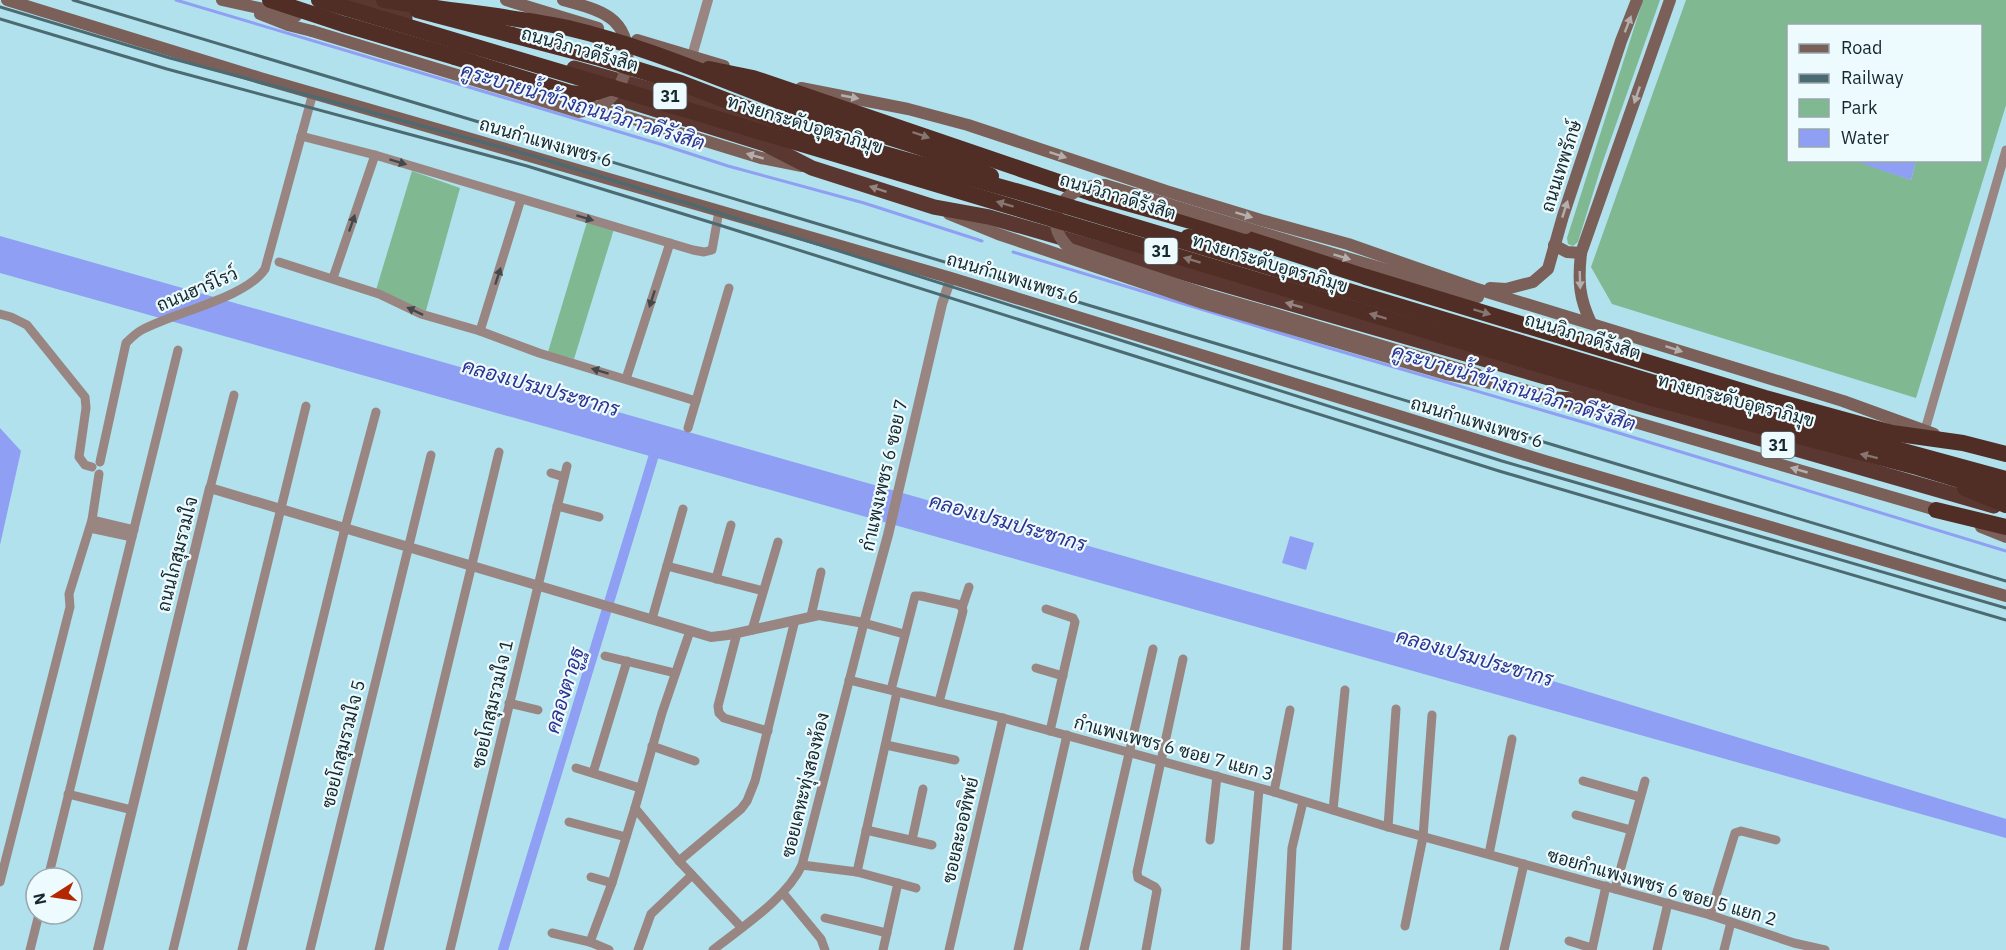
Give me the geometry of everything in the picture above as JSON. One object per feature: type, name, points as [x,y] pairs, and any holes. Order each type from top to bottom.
[{"type":"highway","points":[[270,0],[570,93],[588,95],[610,88],[621,81]]},
{"type":"highway","name":"ถนนวิภาวดีรังสิต","points":[[283,0],[556,79],[765,144],[812,168],[934,207],[989,218],[1632,403],[2006,507]]},
{"type":"highway","name":"ทางยกระดับอุตราภิมุข","points":[[319,0],[1652,398],[1917,467],[2006,494]]},
{"type":"highway","name":"ถนนวิภาวดีรังสิต","points":[[354,0],[406,19],[741,117],[990,178],[2006,481]]},
{"type":"highway","name":"ทางยกระดับอุตราภิมุข","points":[[383,0],[558,26],[660,56],[822,117],[963,162],[1033,196],[1651,382],[2006,481]]},
{"type":"highway","points":[[441,0],[610,48],[753,78],[1091,193],[1205,225],[1366,277],[1775,401],[1892,433],[1963,443],[2006,454]]},
{"type":"highway","points":[[1188,237],[1287,251]]},
{"type":"highway","points":[[1554,399],[1632,403]]},
{"type":"highway","points":[[1917,467],[2006,507]]},
{"type":"highway","points":[[1936,510],[2006,527]]},
{"type":"main road","name":"ถนนกำแพงเพชร 6","points":[[7,0],[313,93],[951,278],[1512,451],[2006,596]]},
{"type":"main road","name":"ถนนวิภาวดีรังสิต","points":[[506,0],[800,88],[908,109],[968,125],[1187,197],[1348,244],[1474,288],[1843,401],[2006,460]]},
{"type":"main road","points":[[228,2],[288,25],[579,112],[605,103],[617,90],[629,53],[624,36],[616,22],[605,14],[563,0]]},
{"type":"main road","name":"ถนนเทพรักษ์","points":[[1474,288],[1506,289],[1533,282],[1548,269],[1617,52],[1636,0]]},
{"type":"main road","points":[[1591,323],[1582,305],[1579,285],[1581,254],[1670,0]]},
{"type":"main road","name":"ถนนวิภาวดีรังสิต","points":[[228,2],[288,14],[761,158],[812,168]]},
{"type":"main road","points":[[1521,389],[1480,374],[1208,295],[1070,249],[1061,241],[1057,230],[1057,214],[1063,200],[1075,191],[1091,185],[1105,185],[1558,321],[1619,332]]},
{"type":"main road","name":"ถนนวิภาวดีรังสิต","points":[[934,207],[998,234],[1203,303],[1446,374],[1521,389],[1936,510],[2006,537]]},
{"type":"main road","points":[[1554,245],[1567,252],[1581,254]]},
{"type":"street","points":[[692,56],[708,0]]},
{"type":"street","name":"ถนนฮาร์โรว์","points":[[0,882],[70,607],[69,594],[91,524],[97,468],[126,343],[139,332],[237,291],[255,281],[265,269],[313,93]]},
{"type":"street","points":[[301,136],[375,155],[704,252],[712,250],[719,211]]},
{"type":"street","points":[[1925,430],[2006,150]]},
{"type":"street","points":[[333,278],[375,155]]},
{"type":"street","points":[[480,331],[521,199]]},
{"type":"street","points":[[626,379],[670,243]]},
{"type":"street","points":[[279,262],[388,297],[420,314],[480,331],[539,353],[696,401]]},
{"type":"street","name":"กำแพงเพชร 6 ซอย 7","points":[[849,680],[889,529],[942,304],[951,278]]},
{"type":"street","points":[[688,428],[729,288]]},
{"type":"street","points":[[0,314],[27,325],[85,397],[86,408],[79,457],[85,465],[97,468]]},
{"type":"street","points":[[51,866],[178,350]]},
{"type":"street","points":[[210,488],[234,395]]},
{"type":"street","points":[[173,950],[306,406]]},
{"type":"street","points":[[242,950],[345,528],[376,412]]},
{"type":"street","points":[[379,950],[500,452]]},
{"type":"street","name":"ซอยโกสุมรวมใจ 5","points":[[310,950],[431,455]]},
{"type":"street","name":"ซอยโกสุมรวมใจ 1","points":[[450,950],[567,466]]},
{"type":"street","points":[[551,473],[564,477]]},
{"type":"street","name":"ถนนโกสุมรวมใจ","points":[[98,950],[210,488],[711,637],[811,616],[825,615],[864,623]]},
{"type":"street","points":[[557,506],[600,517]]},
{"type":"street","points":[[652,619],[683,509]]},
{"type":"street","points":[[91,524],[133,534]]},
{"type":"street","points":[[716,579],[731,525]]},
{"type":"street","points":[[752,630],[778,542]]},
{"type":"street","points":[[667,566],[763,591]]},
{"type":"street","points":[[811,616],[822,572]]},
{"type":"street","points":[[939,702],[969,587]]},
{"type":"street","points":[[857,872],[886,745],[904,634],[915,596],[961,605],[962,608]]},
{"type":"street","points":[[1046,609],[1073,618],[1075,622],[1050,731]]},
{"type":"street","points":[[679,861],[741,809],[747,801],[755,781],[795,620]]},
{"type":"street","points":[[864,623],[904,634]]},
{"type":"street","points":[[590,942],[612,883],[652,746],[690,631]]},
{"type":"street","points":[[737,633],[718,706],[719,713],[724,718],[768,731]]},
{"type":"street","points":[[1084,950],[1153,649]]},
{"type":"street","points":[[605,656],[675,673]]},
{"type":"street","points":[[1146,950],[1157,890],[1136,876],[1183,659]]},
{"type":"street","points":[[593,773],[627,661]]},
{"type":"street","points":[[1036,668],[1063,676]]},
{"type":"street","name":"กำแพงเพชร 6 ซอย 7 แยก 3","points":[[849,680],[1067,735],[1489,854]]},
{"type":"street","name":"ซอยเคหะทุ่งสองห้อง","points":[[783,893],[797,877],[802,865],[849,680]]},
{"type":"street","points":[[1333,810],[1345,690]]},
{"type":"street","points":[[509,703],[538,710]]},
{"type":"street","points":[[1388,827],[1396,709]]},
{"type":"street","points":[[1274,792],[1290,710]]},
{"type":"street","points":[[1405,926],[1424,837],[1432,715]]},
{"type":"street","name":"ซอยละออทิพย์","points":[[949,950],[1003,718]]},
{"type":"street","points":[[1018,950],[1067,735]]},
{"type":"street","points":[[1489,854],[1512,739]]},
{"type":"street","points":[[886,745],[955,760]]},
{"type":"street","points":[[652,746],[695,761]]},
{"type":"street","points":[[576,768],[640,788]]},
{"type":"street","points":[[1210,840],[1217,776]]},
{"type":"street","points":[[1584,781],[1640,797]]},
{"type":"street","points":[[1569,941],[1592,949],[1610,887],[1631,830],[1644,782]]},
{"type":"street","points":[[912,840],[923,789]]},
{"type":"street","points":[[1245,950],[1259,789]]},
{"type":"street","points":[[68,794],[132,810]]},
{"type":"street","points":[[1287,950],[1292,848],[1303,802]]},
{"type":"street","points":[[635,808],[679,861],[741,927]]},
{"type":"street","points":[[1576,815],[1631,830]]},
{"type":"street","points":[[569,822],[626,837]]},
{"type":"street","points":[[866,830],[932,845]]},
{"type":"street","points":[[1710,915],[1735,833],[1741,831],[1776,840]]},
{"type":"street","name":"ซอยกำแพงเพชร 6 ซอย 5 แยก 2","points":[[1489,854],[1710,915],[1793,947],[1825,950]]},
{"type":"street","points":[[1504,950],[1524,864]]},
{"type":"street","points":[[802,865],[857,872],[916,888]]},
{"type":"street","points":[[638,950],[651,914],[692,875]]},
{"type":"street","points":[[591,877],[612,883]]},
{"type":"street","points":[[883,950],[898,883]]},
{"type":"street","points":[[713,950],[783,893],[821,939],[825,950]]},
{"type":"street","points":[[1657,950],[1668,903]]},
{"type":"street","points":[[825,918],[887,933]]},
{"type":"street","points":[[1724,950],[1731,922]]},
{"type":"street","points":[[30,950],[36,926]]},
{"type":"street","points":[[552,933],[590,942],[609,950]]},
{"type":"green space","points":[[1643,0],[1660,0],[1602,164],[1578,242],[1573,246],[1568,244],[1567,238]]},
{"type":"green space","points":[[1686,0],[2006,0],[2006,105],[1916,398],[1612,304],[1591,267]]},
{"type":"green space","points":[[412,171],[460,188],[425,314],[376,290]]},
{"type":"green space","points":[[587,222],[614,229],[574,359],[548,352]]},
{"type":"water","points":[[1857,162],[1916,162],[1911,180]]},
{"type":"water","points":[[0,236],[1408,637],[2006,819],[2006,838],[0,273]]},
{"type":"water","points":[[0,428],[21,451],[0,545]]},
{"type":"water","points":[[1290,536],[1314,543],[1306,570],[1282,563]]},
{"type":"waterway","name":"คูระบายน้ำข้างถนนวิภาวดีรังสิต","points":[[176,0],[728,166],[864,203],[982,241]]},
{"type":"waterway","name":"คูระบายน้ำข้างถนนวิภาวดีรังสิต","points":[[1013,252],[2006,551]]},
{"type":"waterway","name":"คลองตาอูฐ","points":[[503,950],[657,445]]},
{"type":"railway","points":[[73,0],[2006,581]]},
{"type":"railway","points":[[0,7],[170,58],[530,155],[1502,461],[2006,608]]},
{"type":"railway","points":[[0,19],[167,69],[527,166],[1499,471],[2006,620]]},
{"type":"water label","name":"คลองเปรมประชากร","points":[[541,387]]},
{"type":"water label","name":"คลองเปรมประชากร","points":[[1008,522]]},
{"type":"water label","name":"คลองเปรมประชากร","points":[[1475,657]]}]
